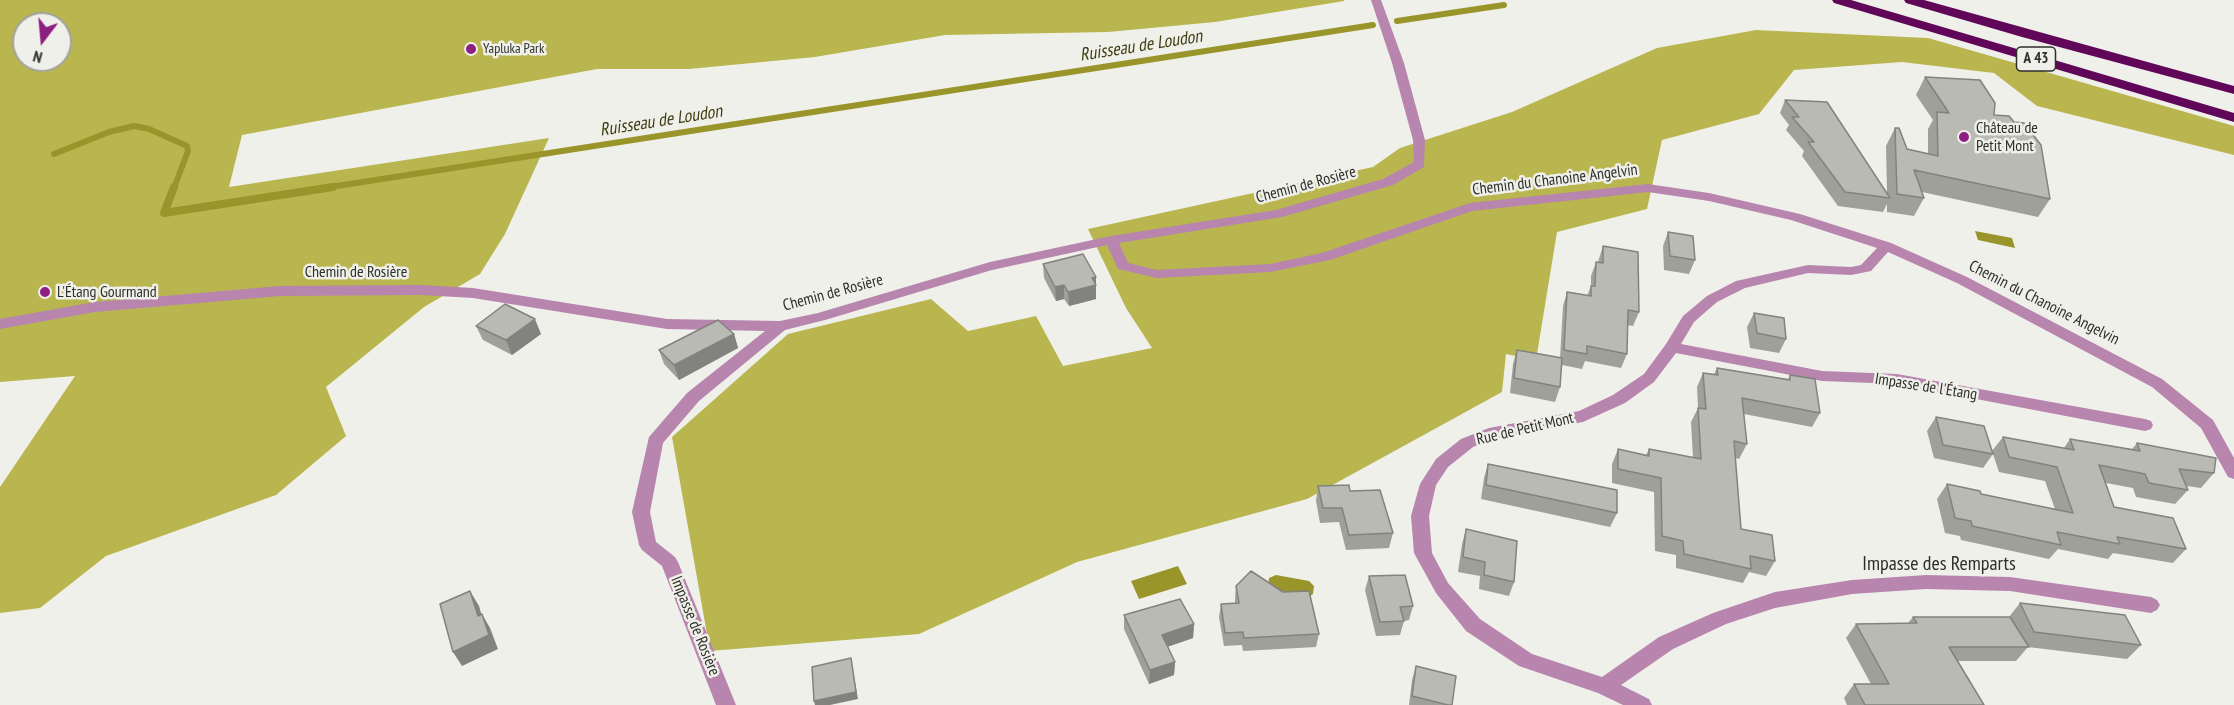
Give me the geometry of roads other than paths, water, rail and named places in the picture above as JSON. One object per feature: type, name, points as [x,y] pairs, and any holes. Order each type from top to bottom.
[{"type":"highway","name":"A 43","points":[[1838,0],[2234,118]]},
{"type":"highway","name":"A 43","points":[[1910,0],[2234,90]]},
{"type":"street","name":"Chemin de Rosière","points":[[0,324],[95,307],[269,292],[410,290],[473,293],[667,324],[780,326],[820,317],[990,266],[1111,240],[1277,214],[1388,182],[1420,164],[1419,140],[1398,63],[1376,0]]},
{"type":"street","name":"Chemin du Chanoine Angelvin","points":[[1111,240],[1123,266],[1157,274],[1270,268],[1324,256],[1470,207],[1648,188],[1709,197],[1795,217],[1886,246],[1962,280],[2157,383],[2207,424],[2234,473]]},
{"type":"street","name":"Rue de Petit Mont","points":[[1642,705],[1604,686],[1526,660],[1473,625],[1442,588],[1423,553],[1420,516],[1428,484],[1443,463],[1467,443],[1495,432],[1543,425],[1592,412],[1619,399],[1649,378],[1672,347],[1688,319],[1712,299],[1741,284],[1808,269],[1851,271],[1866,268],[1886,246]]},
{"type":"street","name":"Impasse de Rosière","points":[[726,705],[669,562],[648,545],[641,512],[655,441],[693,397],[780,326]]},
{"type":"street","name":"Impasse de l'Étang","points":[[1672,347],[1822,376],[1897,379],[2145,425]]},
{"type":"street","name":"Impasse des Remparts","points":[[1604,686],[1666,643],[1720,618],[1775,600],[1852,586],[1926,582],[2010,584],[2151,605]]},
{"type":"waterway","name":"Ruisseau de Loudon","points":[[1397,21],[1504,5]]},
{"type":"waterway","name":"Ruisseau de Loudon","points":[[324,188],[1373,25]]},
{"type":"waterway","name":"Ruisseau de Loudon","points":[[54,154],[109,132],[134,126],[149,129],[187,146],[188,151],[174,188]]},
{"type":"waterway","name":"Ruisseau de Loudon","points":[[174,187],[164,213],[333,187]]},
{"type":"place","name":"Yapluka Park","points":[[471,49]]},
{"type":"place","name":"Château de Petit Mont","points":[[1964,137]]},
{"type":"place","name":"L'Étang Gourmand","points":[[45,292]]}]
